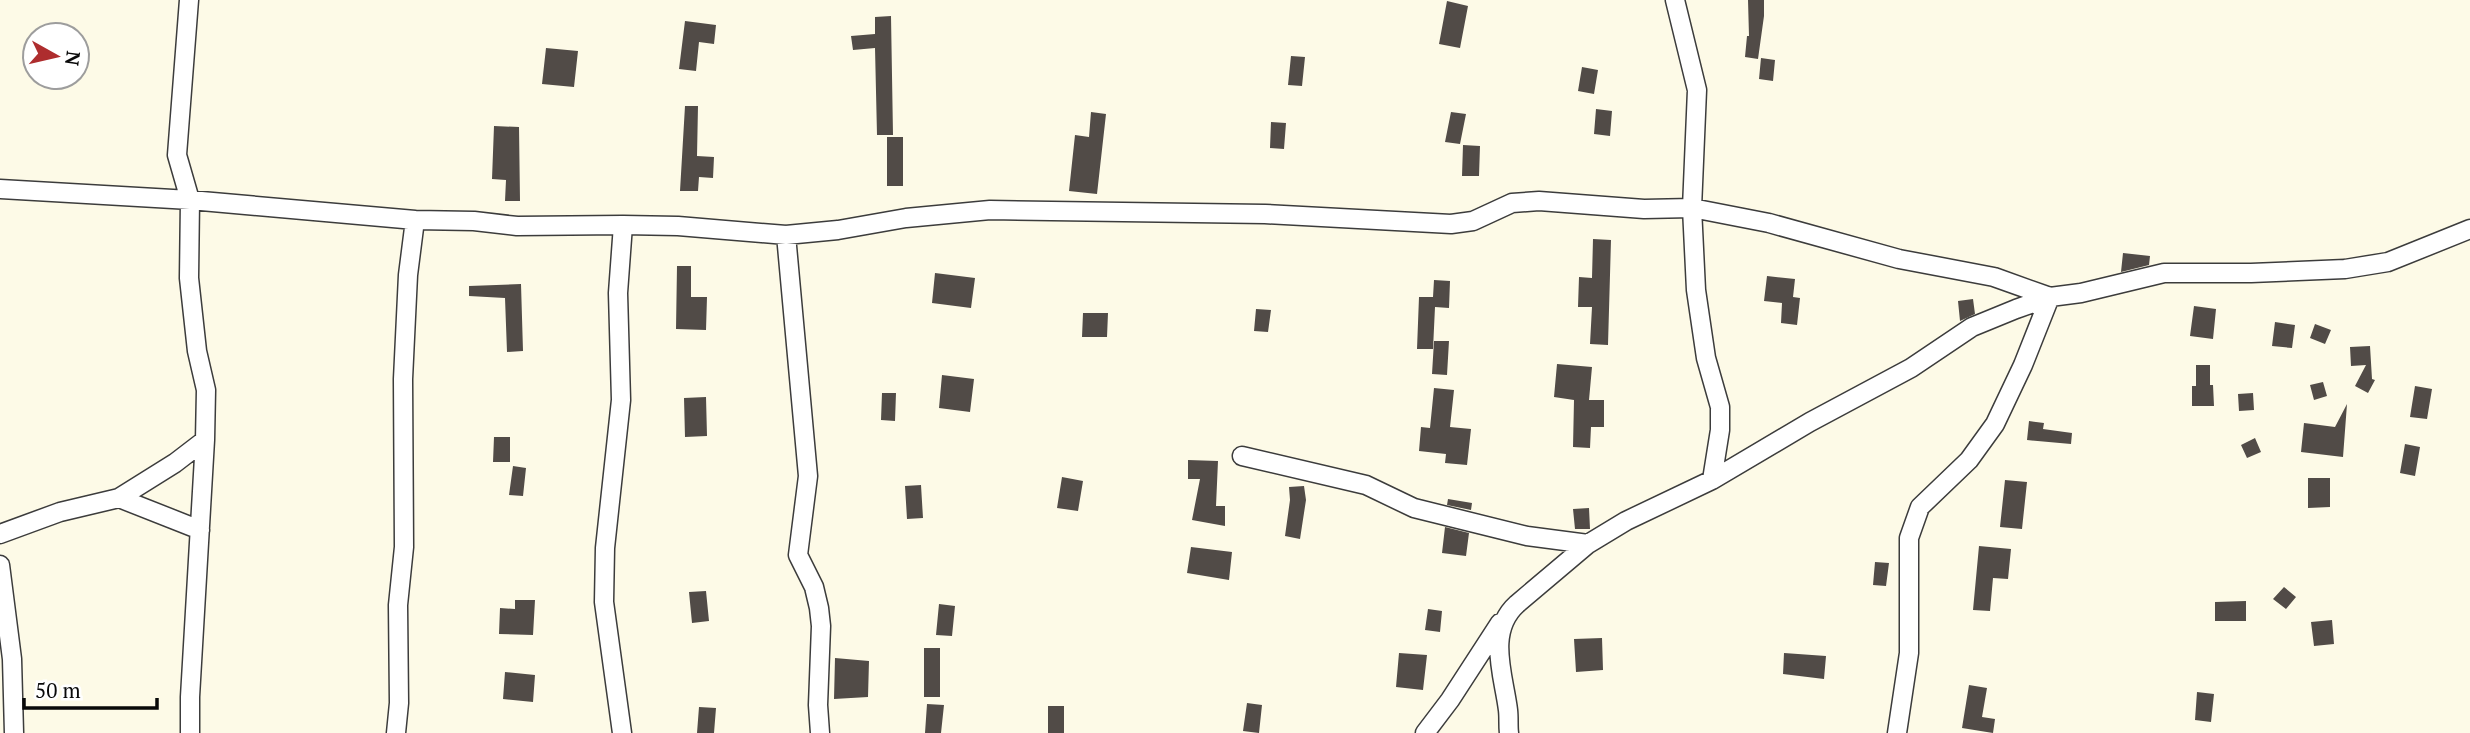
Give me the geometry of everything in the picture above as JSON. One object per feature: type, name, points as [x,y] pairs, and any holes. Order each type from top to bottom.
[{"type":"street","points":[[189,0],[177,155],[190,200],[189,278],[197,351],[206,390],[190,733]]},
{"type":"street","points":[[1675,0],[1698,90],[1692,208],[1698,304],[1706,358],[1720,407],[1720,430],[1712,480]]},
{"type":"street","points":[[0,189],[190,200],[415,220],[461,220],[517,226],[645,224],[786,235],[838,230],[906,218],[990,210],[1265,214],[1451,224],[1473,221],[1512,203],[1539,201],[1644,209],[1692,208],[1769,223],[1899,259],[1994,278],[2050,297]]},
{"type":"street","points":[[396,733],[399,704],[398,605],[404,547],[403,379],[408,275],[415,220]]},
{"type":"street","points":[[622,733],[609,646],[604,589],[605,548],[621,400],[618,293],[623,225]]},
{"type":"street","points":[[1426,733],[1506,614],[1588,544],[1626,521],[1712,480],[1810,422],[1911,369],[1972,327],[2050,297],[2081,293],[2164,273],[2345,269],[2388,262],[2470,229]]},
{"type":"street","points":[[786,235],[808,476],[798,555],[814,587],[819,608],[820,733]]},
{"type":"street","points":[[1897,733],[1909,653],[1909,538],[1920,507],[1969,460],[1995,424],[2023,365],[2050,297]]},
{"type":"street","points":[[0,534],[60,512],[119,498],[175,463],[205,440]]},
{"type":"street","points":[[1242,456],[1366,485],[1413,508],[1527,536],[1588,544]]},
{"type":"street","points":[[119,498],[200,530]]},
{"type":"street","points":[[0,565],[12,659],[14,733]]},
{"type":"street","points":[[1506,614],[1501,627],[1500,649],[1508,710],[1508,733]]},
{"type":"building","points":[[1748,0],[1764,0],[1758,59],[1745,57],[1749,36]]},
{"type":"building","points":[[1447,1],[1468,6],[1460,48],[1439,44]]},
{"type":"building","points":[[891,16],[893,135],[877,135],[875,48],[853,50],[851,36],[875,34],[875,17]]},
{"type":"building","points":[[685,21],[716,25],[714,44],[699,42],[696,71],[679,69]]},
{"type":"building","points":[[546,48],[578,51],[574,87],[542,84]]},
{"type":"building","points":[[1291,56],[1305,57],[1302,86],[1288,85]]},
{"type":"building","points":[[1761,58],[1775,60],[1773,81],[1759,79]]},
{"type":"building","points":[[1582,67],[1598,70],[1594,94],[1578,91]]},
{"type":"building","points":[[685,106],[698,106],[697,156],[714,157],[713,178],[699,177],[698,191],[680,191]]},
{"type":"building","points":[[1596,109],[1612,111],[1610,136],[1594,134]]},
{"type":"building","points":[[1091,112],[1106,114],[1097,194],[1069,191],[1075,135],[1089,137]]},
{"type":"building","points":[[1451,112],[1466,114],[1460,144],[1445,142]]},
{"type":"building","points":[[1271,122],[1286,123],[1284,149],[1270,148]]},
{"type":"building","points":[[494,126],[519,127],[520,201],[505,201],[506,180],[492,179]]},
{"type":"building","points":[[887,137],[903,137],[903,186],[887,186]]},
{"type":"building","points":[[1463,145],[1480,146],[1479,176],[1462,176]]},
{"type":"building","points":[[1593,239],[1611,240],[1608,345],[1590,344],[1592,307],[1578,307],[1579,277],[1592,278]]},
{"type":"building","points":[[2123,253],[2150,256],[2149,265],[2121,272]]},
{"type":"building","points":[[677,266],[691,266],[691,297],[707,297],[706,330],[676,329]]},
{"type":"building","points":[[935,273],[975,278],[971,308],[932,303]]},
{"type":"building","points":[[1767,276],[1795,279],[1793,297],[1800,298],[1797,325],[1781,323],[1782,303],[1764,301]]},
{"type":"building","points":[[1434,280],[1450,281],[1449,308],[1435,307],[1433,349],[1417,349],[1419,297],[1433,297]]},
{"type":"building","points":[[521,284],[523,351],[507,352],[505,298],[469,296],[469,286]]},
{"type":"building","points":[[1973,299],[1975,314],[1960,321],[1958,301]]},
{"type":"building","points":[[2194,306],[2216,309],[2213,339],[2190,336]]},
{"type":"building","points":[[1256,309],[1271,310],[1268,332],[1254,331]]},
{"type":"building","points":[[1083,313],[1108,313],[1107,337],[1082,337]]},
{"type":"building","points":[[2275,322],[2295,325],[2292,348],[2272,346]]},
{"type":"building","points":[[2315,324],[2331,330],[2325,344],[2310,338]]},
{"type":"building","points":[[1434,341],[1449,341],[1447,375],[1432,374]]},
{"type":"building","points":[[2370,346],[2372,379],[2375,380],[2368,393],[2355,386],[2366,365],[2351,366],[2350,347]]},
{"type":"building","points":[[1557,364],[1592,367],[1589,400],[1604,400],[1604,427],[1591,427],[1590,448],[1573,447],[1574,400],[1554,397]]},
{"type":"building","points":[[2196,365],[2210,365],[2214,406],[2192,406]]},
{"type":"building","points":[[942,375],[974,379],[970,412],[939,408]]},
{"type":"building","points":[[2323,382],[2327,396],[2314,400],[2310,385]]},
{"type":"building","points":[[2415,386],[2432,389],[2427,419],[2410,417]]},
{"type":"building","points":[[1434,388],[1454,390],[1450,427],[1471,429],[1467,465],[1445,463],[1446,454],[1419,451],[1421,427],[1430,428]]},
{"type":"building","points":[[882,393],[896,393],[895,421],[881,420]]},
{"type":"building","points":[[2253,393],[2254,410],[2239,411],[2238,394]]},
{"type":"building","points":[[706,397],[707,436],[685,437],[684,398]]},
{"type":"building","points":[[2347,404],[2343,457],[2301,452],[2304,423],[2335,427]]},
{"type":"building","points":[[2029,421],[2044,423],[2043,429],[2072,433],[2071,444],[2027,440]]},
{"type":"building","points":[[494,437],[510,437],[510,462],[493,462]]},
{"type":"building","points":[[2255,438],[2261,452],[2247,458],[2241,445]]},
{"type":"building","points":[[2405,444],[2420,447],[2415,476],[2400,473]]},
{"type":"building","points":[[1188,460],[1218,461],[1216,506],[1225,506],[1225,526],[1192,520],[1200,479],[1188,479]]},
{"type":"building","points":[[513,466],[526,468],[523,496],[509,495]]},
{"type":"building","points":[[1062,477],[1083,481],[1078,511],[1057,508]]},
{"type":"building","points":[[2308,478],[2330,478],[2330,507],[2308,508]]},
{"type":"building","points":[[2005,480],[2027,482],[2022,529],[2000,527]]},
{"type":"building","points":[[921,485],[923,518],[907,519],[905,486]]},
{"type":"building","points":[[1304,486],[1306,500],[1300,539],[1285,536],[1289,487]]},
{"type":"building","points":[[1448,499],[1472,503],[1471,510],[1447,505]]},
{"type":"building","points":[[1589,508],[1590,529],[1575,529],[1573,509]]},
{"type":"building","points":[[1445,527],[1469,533],[1466,556],[1442,553]]},
{"type":"building","points":[[1979,546],[2011,549],[2008,579],[1993,578],[1990,611],[1973,610]]},
{"type":"building","points":[[1191,547],[1232,552],[1229,580],[1187,573]]},
{"type":"building","points":[[1875,562],[1889,563],[1886,586],[1873,585]]},
{"type":"building","points":[[2284,587],[2296,597],[2286,609],[2273,599]]},
{"type":"building","points":[[706,591],[709,621],[692,623],[689,592]]},
{"type":"building","points":[[515,600],[535,600],[533,635],[499,634],[500,608],[515,609]]},
{"type":"building","points":[[2246,601],[2246,621],[2215,621],[2215,602]]},
{"type":"building","points":[[939,604],[955,606],[952,636],[936,635]]},
{"type":"building","points":[[1428,609],[1442,611],[1440,632],[1425,630]]},
{"type":"building","points":[[2332,620],[2334,644],[2314,646],[2311,622]]},
{"type":"building","points":[[1602,638],[1603,670],[1576,672],[1574,639]]},
{"type":"building","points":[[924,648],[940,648],[940,697],[924,697]]},
{"type":"building","points":[[1399,653],[1427,655],[1423,690],[1396,687]]},
{"type":"building","points":[[1784,653],[1826,656],[1824,679],[1783,674]]},
{"type":"building","points":[[835,658],[869,661],[868,697],[834,699]]},
{"type":"building","points":[[505,672],[535,675],[533,702],[503,699]]},
{"type":"building","points":[[1969,685],[1987,688],[1982,717],[1995,719],[1993,733],[1962,728]]},
{"type":"building","points":[[2197,692],[2214,694],[2211,722],[2195,720]]},
{"type":"building","points":[[1247,703],[1262,705],[1259,733],[1243,731]]},
{"type":"building","points":[[927,704],[944,705],[941,733],[925,733]]},
{"type":"building","points":[[1048,706],[1064,706],[1064,733],[1048,733]]},
{"type":"building","points":[[699,707],[716,708],[714,733],[697,733]]}]
